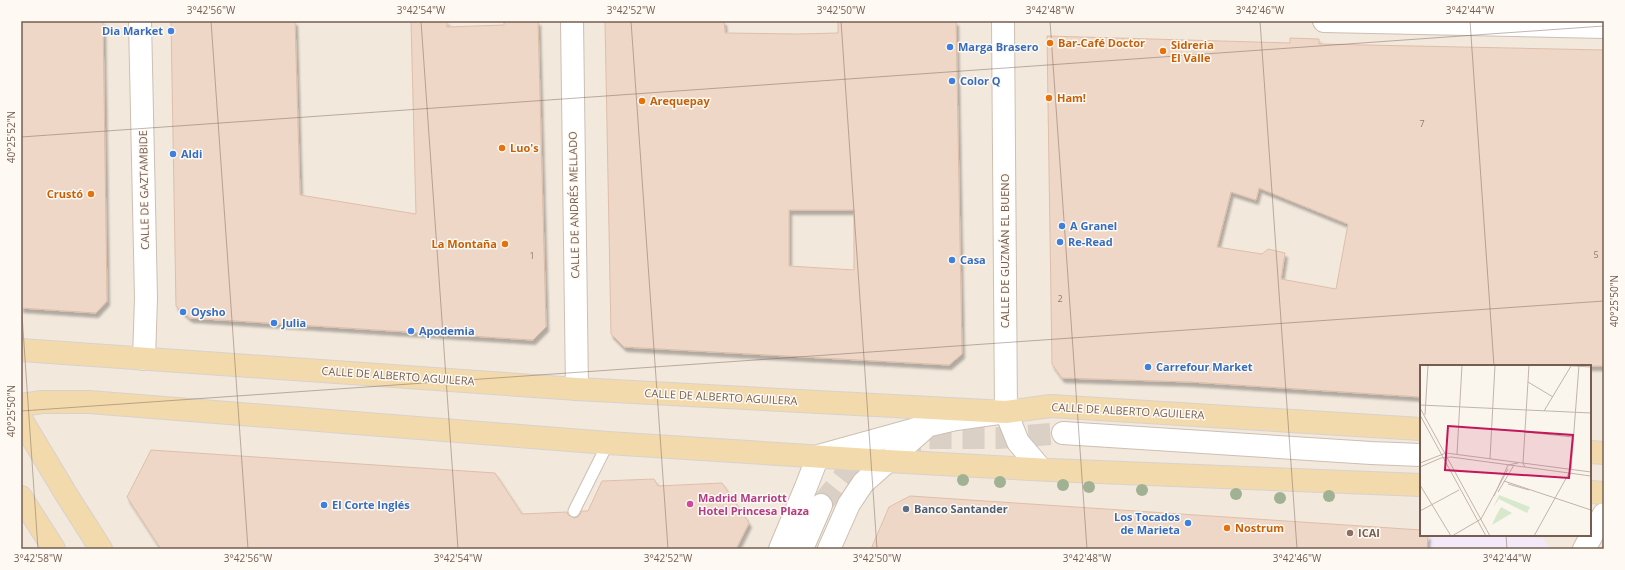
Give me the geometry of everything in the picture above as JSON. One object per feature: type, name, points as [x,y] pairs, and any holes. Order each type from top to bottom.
[{"type":"main road","name":"CALLE DE ALBERTO AGUILERA","points":[[21,350],[577,389],[1006,412],[1051,406],[1420,429]]},
{"type":"main road","points":[[21,405],[42,402],[89,402],[608,443],[887,461],[1420,485]]},
{"type":"main road","points":[[21,419],[66,494],[102,549]]},
{"type":"main road","points":[[1591,452],[1604,453]]},
{"type":"main road","points":[[1591,492],[1604,493]]},
{"type":"main road","points":[[21,497],[54,549]]},
{"type":"street","name":"CALLE DE GAZTAMBIDE","points":[[140,21],[146,298],[144,359]]},
{"type":"street","name":"CALLE DE ANDRÉS MELLADO","points":[[572,21],[577,389]]},
{"type":"street","name":"CALLE DE GUZMÁN EL BUENO","points":[[1003,21],[1006,412],[1018,442],[1041,469]]},
{"type":"street","points":[[1324,21],[1604,28]]},
{"type":"street","points":[[780,549],[818,456],[930,425],[956,419],[1006,412]]},
{"type":"street","points":[[829,549],[854,495],[863,483],[930,425]]},
{"type":"street","points":[[1063,433],[1371,454],[1420,455]]},
{"type":"street","points":[[802,549],[822,505]]},
{"type":"street","points":[[1584,549],[1604,514]]},
{"type":"lane","points":[[574,511],[608,443]]},
{"type":"shaded area","points":[[21,21],[1604,21],[1604,549],[21,549]]},
{"type":"shaded area","points":[[1420,535],[1512,536],[1543,538],[1550,549],[1277,549]]},
{"type":"building","points":[[21,21],[103,21],[107,301],[96,313],[21,308]]},
{"type":"building","points":[[171,21],[295,21],[300,195],[416,214],[411,21],[447,21],[447,27],[504,25],[504,21],[538,21],[546,327],[533,340],[190,318],[176,306]]},
{"type":"building","points":[[605,21],[724,21],[725,33],[797,34],[838,33],[838,21],[956,21],[962,354],[949,365],[624,347],[611,334]],"holes":[[[789,210],[854,210],[854,270],[789,266]]]},
{"type":"building","points":[[1047,36],[1290,43],[1290,38],[1319,39],[1319,44],[1604,50],[1604,366],[1420,365],[1420,397],[1191,382],[1062,378],[1052,364]],"holes":[[[1259,188],[1348,224],[1336,289],[1281,279],[1285,253],[1268,249],[1262,254],[1217,247],[1231,192],[1256,200]]]},
{"type":"building","name":"El Corte Inglés","points":[[151,450],[495,473],[522,514],[567,512],[568,515],[574,518],[578,517],[582,511],[588,511],[602,481],[654,479],[658,486],[722,483],[749,523],[736,549],[161,549],[127,497]]},
{"type":"building","points":[[910,496],[1420,530],[1420,536],[1428,536],[1427,549],[871,549],[889,507]]},
{"type":"tunnel","points":[[821,505],[845,475],[890,447],[928,438],[998,438],[1063,433]]},
{"type":"place","name":"Dia Market","points":[[171,31]]},
{"type":"place","name":"Bar-Café Doctor","points":[[1050,43]]},
{"type":"place","name":"Marga Brasero","points":[[950,47]]},
{"type":"place","name":"Sidreria El Valle","points":[[1163,51]]},
{"type":"place","name":"Color Q","points":[[952,81]]},
{"type":"place","name":"Ham!","points":[[1049,98]]},
{"type":"place","name":"Arequepay","points":[[642,101]]},
{"type":"place","name":"Luo's","points":[[502,148]]},
{"type":"place","name":"Aldi","points":[[173,154]]},
{"type":"place","name":"Crustó","points":[[91,194]]},
{"type":"place","name":"A Granel","points":[[1062,226]]},
{"type":"place","name":"Re-Read","points":[[1060,242]]},
{"type":"place","name":"La Montaña","points":[[505,244]]},
{"type":"place","name":"Casa","points":[[952,260]]},
{"type":"place","name":"Oysho","points":[[183,312]]},
{"type":"place","name":"Julia","points":[[274,323]]},
{"type":"place","name":"Apodemia","points":[[411,331]]},
{"type":"place","name":"Carrefour Market","points":[[1148,367]]},
{"type":"place","name":"Madrid Marriott Hotel Princesa Plaza","points":[[690,504]]},
{"type":"place","name":"El Corte Inglés","points":[[324,505]]},
{"type":"place","name":"Banco Santander","points":[[906,509]]},
{"type":"place","name":"Los Tocados de Marieta","points":[[1188,523]]},
{"type":"place","name":"Nostrum","points":[[1227,528]]},
{"type":"place","name":"ICAI","points":[[1350,533]]}]
